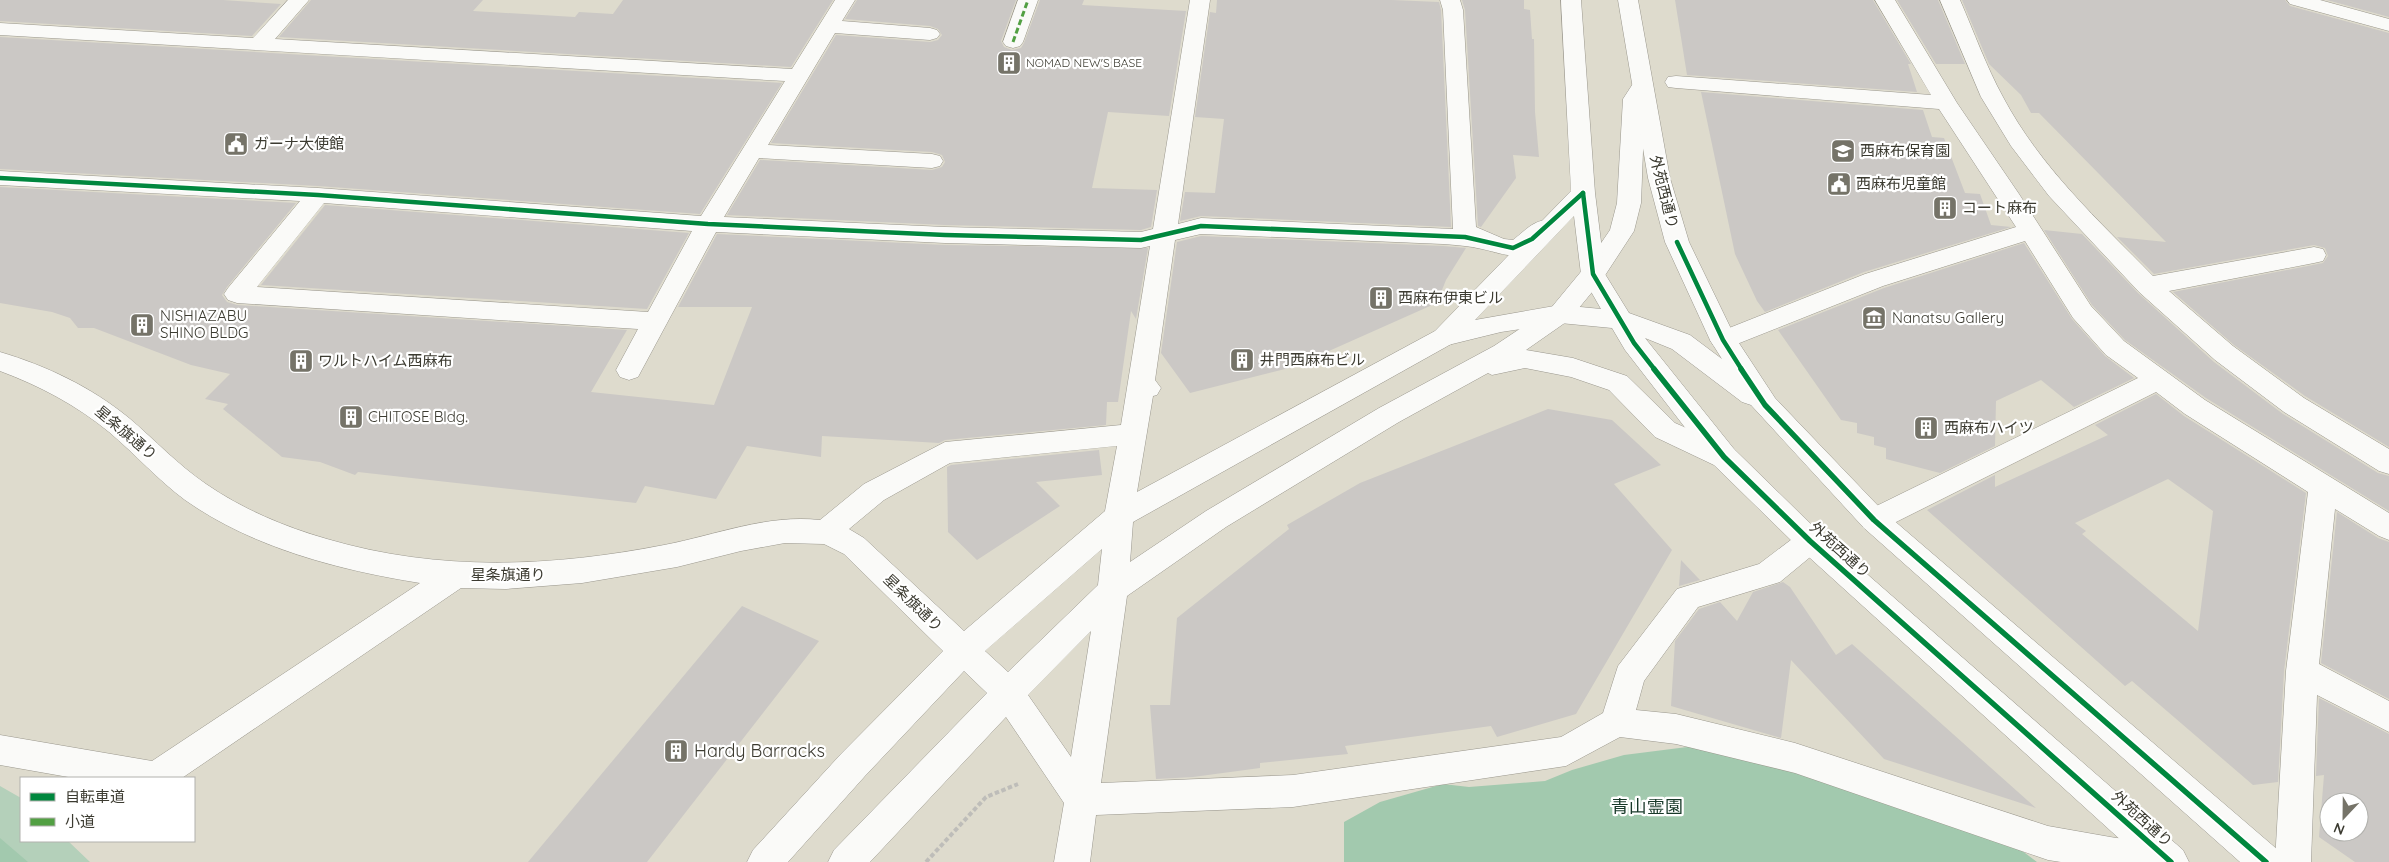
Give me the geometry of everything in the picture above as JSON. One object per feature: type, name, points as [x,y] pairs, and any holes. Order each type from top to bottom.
[{"type":"street","points":[[259,44],[299,0]]},
{"type":"street","points":[[629,370],[708,224],[845,0]]},
{"type":"street","points":[[1013,42],[1028,0]]},
{"type":"street","points":[[1072,862],[1113,590],[1120,516],[1133,434],[1141,389],[1148,388],[1141,387],[1200,0]]},
{"type":"street","points":[[1450,0],[1453,10],[1464,227],[1472,237],[1501,247],[1518,248],[1543,230],[1584,193]]},
{"type":"street","name":"外苑西通り","points":[[1571,0],[1584,193],[1594,274],[1634,343],[1724,457],[1810,542],[2168,859]]},
{"type":"street","name":"外苑西通り","points":[[1628,0],[1659,178],[1677,242],[1724,340],[1765,405],[1874,520],[2266,862]]},
{"type":"street","points":[[1885,0],[1946,103],[2011,198],[2082,312],[2115,348],[2195,407],[2389,528]]},
{"type":"street","points":[[1950,0],[1992,98],[2019,141],[2056,191],[2148,286],[2239,365],[2294,405],[2389,463]]},
{"type":"street","points":[[2297,0],[2389,25]]},
{"type":"street","points":[[829,26],[930,34]]},
{"type":"street","points":[[0,28],[799,76]]},
{"type":"street","points":[[1676,82],[1946,103]]},
{"type":"street","points":[[846,862],[1008,693],[1113,590],[1216,519],[1389,415],[1504,353],[1560,314],[1594,274],[1622,231],[1629,203],[1634,98],[1642,86]]},
{"type":"street","points":[[753,151],[932,161]]},
{"type":"street","points":[[0,178],[318,195],[708,224],[945,235],[1141,240],[1201,226],[1450,236],[1486,241]]},
{"type":"street","points":[[2011,198],[2056,191]]},
{"type":"street","points":[[1444,337],[1584,193]]},
{"type":"street","points":[[318,195],[237,294],[655,321]]},
{"type":"street","points":[[1724,340],[1874,280],[2030,231]]},
{"type":"street","points":[[2148,286],[2314,255]]},
{"type":"street","points":[[766,862],[853,765],[963,651],[1120,516],[1444,337],[1501,322],[1560,314],[1621,320],[1681,342],[1765,405]]},
{"type":"street","points":[[1476,368],[1525,358],[1573,368],[1618,383],[1665,430],[1724,457]]},
{"type":"street","name":"星条旗通り","points":[[0,361],[60,384],[73,391],[107,416],[208,500],[236,515],[296,541],[332,553],[372,563],[456,575],[546,575],[668,558],[785,530],[826,532],[854,546],[1008,693],[1081,800]]},
{"type":"street","points":[[1874,520],[2158,380]]},
{"type":"street","points":[[826,532],[874,492],[945,453],[1133,434]]},
{"type":"street","points":[[2293,862],[2302,671],[2323,486]]},
{"type":"street","points":[[1617,722],[1629,676],[1688,598],[1770,573],[1810,542]]},
{"type":"street","points":[[0,750],[156,777],[456,575]]},
{"type":"street","points":[[2302,671],[2389,717]]},
{"type":"street","points":[[1081,800],[1303,790],[1566,751],[1617,722],[1676,729],[1795,758],[2048,843],[2116,856],[2168,859]]},
{"type":"path","points":[[926,862],[986,797],[1025,782]]},
{"type":"green space","name":"青山霊園","points":[[1711,744],[2009,841],[2037,862],[1344,862],[1344,822],[1380,802],[1443,784],[1469,787],[1545,781],[1572,770],[1624,755]]},
{"type":"green space","points":[[0,786],[20,797],[20,842],[69,842],[90,862],[0,862]]},
{"type":"green space","points":[[0,838],[28,862],[0,862]]},
{"type":"building","points":[[0,0],[223,0],[281,4],[252,36],[0,21]]},
{"type":"building","points":[[311,0],[483,0],[473,11],[575,17],[579,12],[613,14],[623,0],[833,0],[791,67],[279,37]]},
{"type":"building","points":[[857,0],[1016,0],[1001,41],[1004,47],[1012,50],[1021,48],[1024,43],[1040,0],[1084,0],[1082,5],[1186,11],[1169,116],[1108,112],[1092,188],[1157,190],[1151,227],[1141,230],[945,225],[727,215],[760,160],[932,170],[942,167],[945,162],[942,155],[932,152],[771,143],[836,35],[930,42],[938,40],[942,35],[938,29],[930,26],[845,19]]},
{"type":"building","points":[[1217,0],[1392,0],[1439,2],[1441,10],[1451,227],[1201,216],[1180,221],[1185,192],[1215,193],[1224,119],[1195,117],[1210,12],[1216,13]]},
{"type":"building","points":[[1462,0],[1524,0],[1524,9],[1530,10],[1532,39],[1534,39],[1535,112],[1539,157],[1513,155],[1516,178],[1481,227],[1478,226],[1465,10]]},
{"type":"building","points":[[1675,0],[1873,0],[1911,64],[1908,64],[1917,92],[1687,75]]},
{"type":"building","points":[[1897,0],[1938,0],[1965,64],[1936,64]]},
{"type":"building","points":[[1962,0],[2285,0],[2290,6],[2389,33],[2389,447],[2305,396],[2234,345],[2173,292],[2323,263],[2328,256],[2325,248],[2314,245],[2154,274],[2117,237],[2166,242],[2039,113],[2031,113],[2021,95],[1989,64]]},
{"type":"building","points":[[2327,0],[2389,0],[2389,17]]},
{"type":"building","points":[[0,37],[782,83],[700,214],[318,186],[0,169]]},
{"type":"building","points":[[1701,92],[1923,110],[1932,137],[1944,138],[1965,193],[1980,194],[1991,225],[2011,227],[1864,272],[1765,312],[1757,301],[1735,254]]},
{"type":"building","points":[[0,187],[296,203],[227,287],[222,295],[227,302],[237,305],[627,330],[591,392],[714,405],[752,307],[678,307],[717,234],[945,245],[1148,248],[1136,319],[1131,311],[1118,402],[1107,402],[1106,425],[945,440],[939,443],[822,436],[821,457],[747,446],[716,499],[645,486],[636,503],[358,472],[355,475],[320,462],[282,457],[223,409],[228,404],[205,399],[230,374],[191,365],[94,328],[78,328],[70,318],[52,312],[0,303]]},
{"type":"building","points":[[325,205],[689,233],[647,309],[261,285]]},
{"type":"building","points":[[2044,230],[2082,234],[2138,293],[2214,362],[2283,414],[2378,473],[2389,476],[2389,511],[2206,398],[2125,340],[2092,305]]},
{"type":"building","points":[[1201,236],[1466,248],[1442,290],[1430,306],[1293,367],[1190,393],[1161,353],[1177,242]]},
{"type":"building","points":[[2024,243],[2072,319],[2105,356],[2134,378],[2074,407],[2041,380],[1996,401],[1995,446],[1940,473],[1886,459],[1886,448],[1874,445],[1874,437],[1857,433],[1857,423],[1841,420],[1778,330],[1884,288]]},
{"type":"building","points":[[2156,394],[2184,416],[2306,493],[2284,671],[2278,782],[2253,785],[2132,681],[2125,686],[1927,510],[1995,475],[1995,487],[2108,435],[2095,425]],"holes":[[[2168,479],[2213,511],[2198,631],[2082,534],[2086,531],[2075,523]]]},
{"type":"building","points":[[1548,409],[1612,420],[1661,465],[1614,484],[1672,550],[1576,714],[1497,737],[1491,726],[1345,746],[1348,754],[1260,763],[1260,768],[1193,777],[1156,779],[1150,705],[1170,705],[1177,618],[1289,529],[1287,525],[1360,483]]},
{"type":"building","points":[[1099,450],[1102,475],[1036,482],[1060,506],[977,560],[948,532],[947,467],[951,465]]},
{"type":"building","points":[[2337,512],[2378,538],[2389,542],[2389,699],[2321,663]]},
{"type":"building","points":[[1681,560],[1700,580],[1679,586]]},
{"type":"building","points":[[1783,582],[1790,587],[1836,655],[1852,644],[2036,808],[1884,759],[1791,660],[1781,738],[1671,706],[1675,641],[1699,609],[1720,602],[1737,621],[1753,592]]},
{"type":"building","name":"Hardy Barracks","points":[[742,606],[819,641],[647,862],[528,862]]},
{"type":"building","points":[[2319,698],[2389,734],[2389,862],[2355,862],[2326,842],[2369,842],[2369,792],[2323,792],[2324,775],[2316,776]]},
{"type":"marked path","points":[[1013,42],[1028,0]]},
{"type":"cycle path","points":[[0,178],[318,195],[708,224],[945,235],[1141,240],[1201,226],[1465,237],[1513,248],[1518,248],[1532,239],[1583,193]]},
{"type":"cycle path","points":[[1583,193],[1593,274],[1634,343],[1724,457],[1810,541],[2171,862]]},
{"type":"cycle path","points":[[1677,242],[1723,340],[1765,405],[1874,520],[2266,862]]},
{"type":"place","name":"NOMAD NEW'S BASE","points":[[1009,63]]},
{"type":"place","name":"ガーナ大使館","points":[[236,144]]},
{"type":"place","name":"西麻布保育園","points":[[1843,151]]},
{"type":"place","name":"西麻布児童館","points":[[1839,184]]},
{"type":"place","name":"コート麻布","points":[[1945,208]]},
{"type":"place","name":"西麻布伊東ビル","points":[[1381,298]]},
{"type":"place","name":"Nanatsu Gallery","points":[[1874,318]]},
{"type":"place","name":"NISHIAZABU SHINO BLDG","points":[[142,325]]},
{"type":"place","name":"井門西麻布ビル","points":[[1242,360]]},
{"type":"place","name":"ワルトハイム西麻布","points":[[301,361]]},
{"type":"place","name":"CHITOSE Bldg.","points":[[351,417]]},
{"type":"place","name":"西麻布ハイツ","points":[[1926,428]]},
{"type":"place","name":"Hardy Barracks","points":[[676,751]]}]
